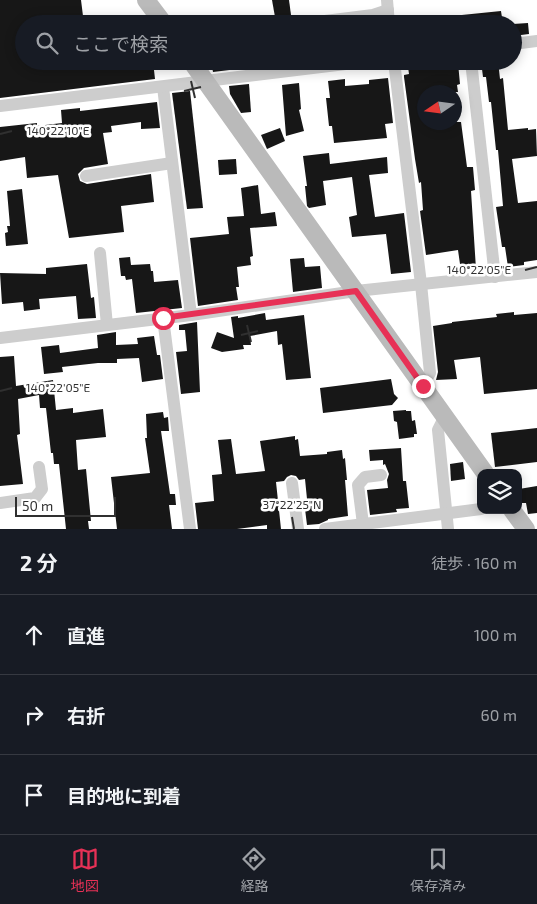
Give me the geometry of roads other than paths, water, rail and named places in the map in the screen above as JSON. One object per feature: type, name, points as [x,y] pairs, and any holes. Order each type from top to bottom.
[{"type":"street","points":[[150,2],[158,15]]},
{"type":"street","points":[[373,15],[387,5]]},
{"type":"street","points":[[522,43],[537,41]]},
{"type":"street","points":[[198,70],[482,469]]},
{"type":"street","points":[[0,106],[292,70]]},
{"type":"street","points":[[395,70],[430,373],[423,386]]},
{"type":"street","points":[[472,70],[495,277]]},
{"type":"street","points":[[163,87],[190,315]]},
{"type":"street","points":[[86,176],[172,163]]},
{"type":"street","points":[[100,253],[108,325]]},
{"type":"street","points":[[0,338],[190,315],[356,291],[537,272]]},
{"type":"street","points":[[163,318],[190,529]]},
{"type":"street","points":[[445,416],[438,430],[448,529]]},
{"type":"street","points":[[0,502],[35,498],[42,489],[39,467]]},
{"type":"street","points":[[368,525],[358,485],[365,477],[381,475]]},
{"type":"street","points":[[292,483],[298,529]]},
{"type":"street","points":[[324,529],[368,525],[477,510]]},
{"type":"street","points":[[515,514],[526,529]]}]
